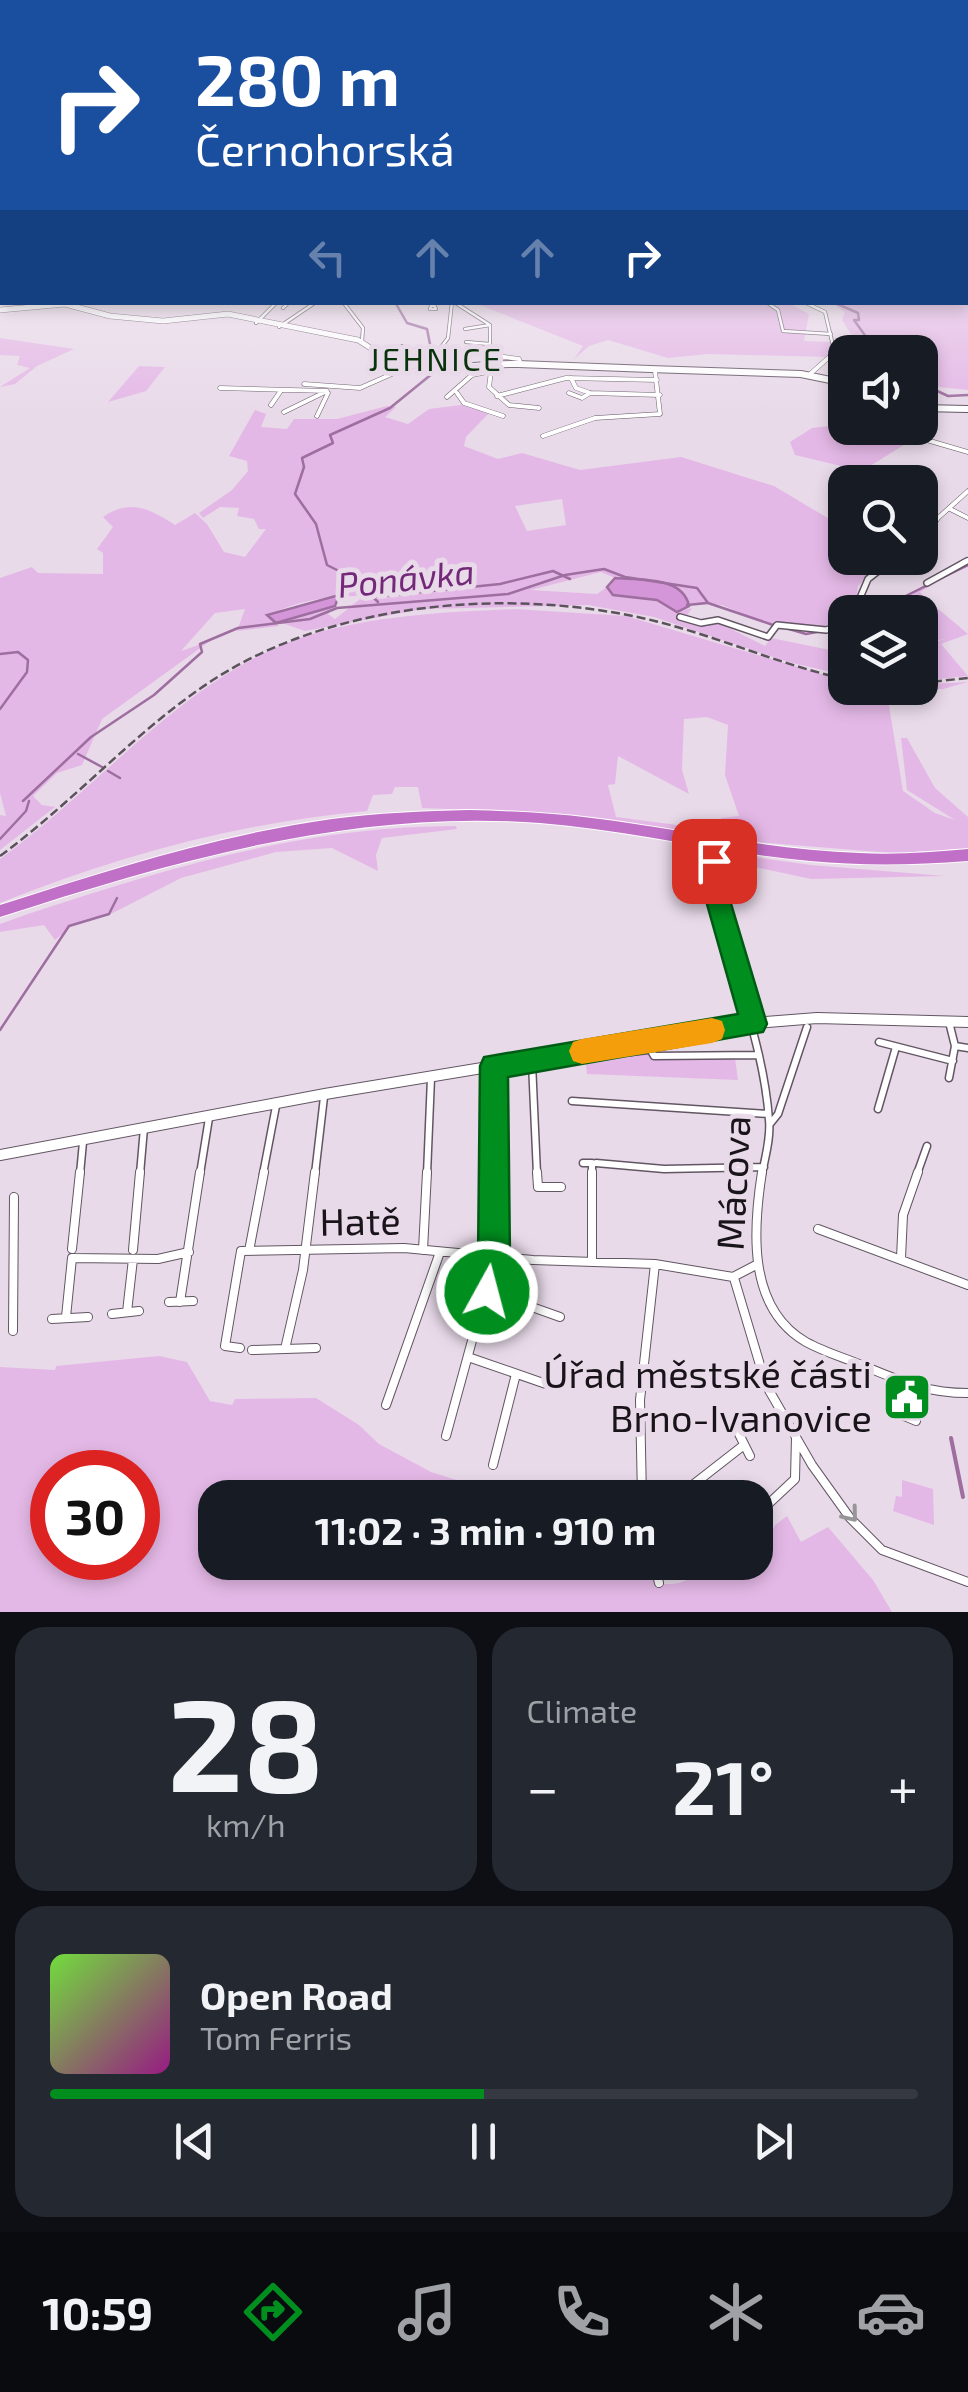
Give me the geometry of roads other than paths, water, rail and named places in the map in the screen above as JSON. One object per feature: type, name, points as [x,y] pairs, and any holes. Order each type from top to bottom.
[{"type":"highway","points":[[0,914],[247,837],[396,816],[539,818],[841,858],[965,858]]},
{"type":"highway","points":[[0,914],[208,852],[298,833],[402,821],[546,824],[826,862],[919,866],[965,858]]},
{"type":"street","points":[[0,310],[55,305]]},
{"type":"street","points":[[70,305],[110,316],[162,322],[218,314],[362,341],[390,361],[462,370],[521,364],[810,375],[828,379]]},
{"type":"street","points":[[256,323],[274,305]]},
{"type":"street","points":[[283,308],[286,305]]},
{"type":"street","points":[[279,327],[312,305]]},
{"type":"street","points":[[345,305],[363,328],[362,341]]},
{"type":"street","points":[[435,355],[449,330],[453,305]]},
{"type":"street","points":[[458,305],[490,325]]},
{"type":"street","points":[[770,305],[778,310],[783,331],[831,334]]},
{"type":"street","points":[[810,305],[825,312],[836,353],[810,375]]},
{"type":"street","points":[[465,328],[490,325]]},
{"type":"street","points":[[490,325],[491,356],[518,358],[521,364]]},
{"type":"street","points":[[466,342],[489,344]]},
{"type":"street","points":[[402,346],[426,356]]},
{"type":"street","points":[[220,388],[328,392],[355,388],[435,355]]},
{"type":"street","points":[[435,355],[445,368]]},
{"type":"street","points":[[447,397],[457,393],[472,375],[494,368]]},
{"type":"street","points":[[494,368],[490,387],[497,396],[513,406],[540,408]]},
{"type":"street","points":[[572,368],[576,388],[590,393],[660,395]]},
{"type":"street","points":[[543,436],[594,418],[662,412],[656,371]]},
{"type":"street","points":[[497,396],[571,378],[657,380]]},
{"type":"street","points":[[304,384],[355,388]]},
{"type":"street","points":[[271,405],[280,392]]},
{"type":"street","points":[[284,412],[328,392]]},
{"type":"street","points":[[317,416],[330,398],[328,392]]},
{"type":"street","points":[[457,393],[464,403],[503,416]]},
{"type":"street","points":[[569,393],[585,398],[590,393]]},
{"type":"street","points":[[938,409],[968,410]]},
{"type":"street","points":[[938,443],[968,452]]},
{"type":"street","points":[[938,523],[968,491]]},
{"type":"street","points":[[950,509],[968,518]]},
{"type":"street","points":[[926,583],[968,560]]},
{"type":"street","points":[[858,595],[872,575]]},
{"type":"street","points":[[680,617],[700,623],[718,620],[766,636],[776,625],[828,629]]},
{"type":"street","name":"Mácova","points":[[714,861],[717,897],[754,1024],[770,1124],[753,1231],[756,1264],[772,1307],[796,1333],[895,1379],[930,1393],[968,1393]]},
{"type":"street","points":[[0,1155],[277,1102],[647,1045],[754,1024],[817,1018],[968,1022]]},
{"type":"street","points":[[949,1022],[955,1046],[949,1078]]},
{"type":"street","points":[[770,1124],[778,1114],[807,1026]]},
{"type":"street","points":[[879,1042],[954,1061]]},
{"type":"street","points":[[631,1052],[647,1045]]},
{"type":"street","points":[[647,1045],[654,1056],[759,1055]]},
{"type":"street","points":[[955,1046],[968,1048]]},
{"type":"street","points":[[878,1109],[896,1047]]},
{"type":"street","points":[[532,1060],[538,1190],[561,1186]]},
{"type":"street","points":[[446,1436],[494,1257],[494,1066]]},
{"type":"street","points":[[423,1250],[431,1076]]},
{"type":"street","points":[[285,1350],[305,1250],[324,1094]]},
{"type":"street","points":[[572,1101],[768,1114]]},
{"type":"street","points":[[240,1348],[226,1346],[241,1251],[249,1251],[277,1102]]},
{"type":"street","points":[[180,1302],[210,1115]]},
{"type":"street","points":[[128,1312],[144,1128]]},
{"type":"street","points":[[66,1317],[83,1139]]},
{"type":"street","points":[[902,1258],[903,1216],[929,1149]]},
{"type":"street","points":[[583,1163],[592,1164],[592,1261]]},
{"type":"street","points":[[596,1164],[664,1169],[764,1167]]},
{"type":"street","points":[[13,1330],[14,1197]]},
{"type":"street","points":[[818,1228],[968,1286]]},
{"type":"street","name":"Hatě","points":[[249,1251],[423,1250],[655,1264],[733,1277]]},
{"type":"street","points":[[72,1254],[189,1252]]},
{"type":"street","points":[[386,1405],[440,1252]]},
{"type":"street","points":[[0,1266],[12,1264]]},
{"type":"street","points":[[642,1480],[640,1400],[655,1264]]},
{"type":"street","points":[[756,1264],[733,1277],[744,1298],[757,1365],[824,1480],[878,1547],[968,1582]]},
{"type":"street","points":[[487,1292],[560,1317]]},
{"type":"street","points":[[169,1302],[193,1300]]},
{"type":"street","points":[[112,1314],[138,1311]]},
{"type":"street","points":[[52,1319],[88,1317]]},
{"type":"street","points":[[252,1350],[316,1348]]},
{"type":"street","points":[[468,1358],[546,1384]]},
{"type":"street","points":[[493,1465],[516,1374]]},
{"type":"street","points":[[895,1379],[895,1409],[900,1417],[916,1421]]},
{"type":"street","points":[[740,1434],[750,1456]]},
{"type":"street","points":[[773,1500],[795,1479],[796,1434]]},
{"type":"street","points":[[700,1480],[744,1446]]},
{"type":"waterway","points":[[397,305],[407,323],[427,329],[432,354]]},
{"type":"waterway","points":[[840,305],[858,313],[859,320],[854,320],[865,335]]},
{"type":"waterway","points":[[378,602],[353,578],[327,565],[316,524],[295,494],[304,467],[302,458],[333,443],[330,435],[390,408],[438,369]]},
{"type":"waterway","points":[[938,391],[948,396],[968,395]]},
{"type":"waterway","name":"Ponávka","points":[[937,580],[968,565]]},
{"type":"waterway","name":"Ponávka","points":[[563,576],[604,569],[625,577],[697,588],[708,603],[776,626]]},
{"type":"waterway","points":[[373,597],[500,584],[553,571],[563,576]]},
{"type":"waterway","name":"Ponávka","points":[[23,801],[91,737],[154,695],[202,652],[200,644],[238,628],[310,619],[337,608],[508,594],[563,576]]},
{"type":"waterway","name":"Ponávka","points":[[563,576],[570,579]]},
{"type":"waterway","name":"Ponávka","points":[[908,595],[930,584]]},
{"type":"waterway","points":[[687,605],[707,603]]},
{"type":"waterway","name":"Ponávka","points":[[789,629],[806,634],[828,630]]},
{"type":"waterway","name":"Ponávka","points":[[0,654],[18,652],[28,660],[27,672],[0,709]]},
{"type":"waterway","points":[[78,754],[102,767]]},
{"type":"waterway","points":[[108,771],[120,778]]},
{"type":"waterway","points":[[0,839],[26,811],[29,801]]},
{"type":"waterway","points":[[0,1030],[69,926],[109,914],[117,898]]},
{"type":"waterway","points":[[951,1438],[963,1497]]},
{"type":"railway","points":[[0,856],[160,719],[216,678],[263,652],[314,632],[368,618],[423,608],[479,604],[590,609],[668,624],[828,674]]},
{"type":"railway","points":[[938,681],[968,678]]},
{"type":"place","name":"Úřad městské části Brno-Ivanovice","points":[[907,1397]]},
{"type":"district","name":"JEHNICE","points":[[436,360]]}]
